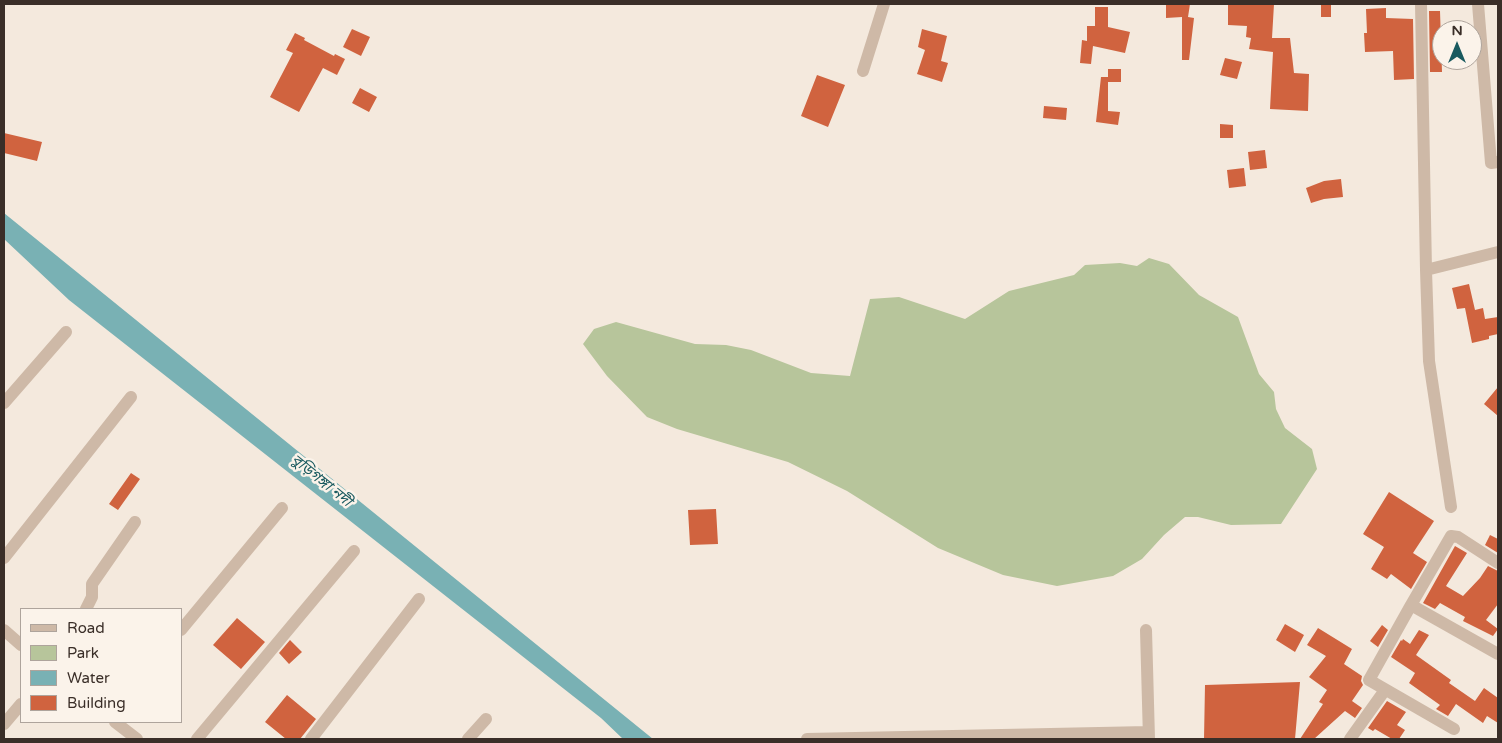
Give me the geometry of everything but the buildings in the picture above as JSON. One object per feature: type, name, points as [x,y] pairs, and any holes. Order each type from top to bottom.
[{"type":"street","points":[[863,71],[884,4]]},
{"type":"street","points":[[1421,4],[1429,361],[1450,508]]},
{"type":"street","points":[[1478,4],[1491,163],[1498,162]]},
{"type":"street","points":[[1426,270],[1498,252]]},
{"type":"street","points":[[4,403],[66,332]]},
{"type":"street","points":[[4,558],[132,397]]},
{"type":"street","points":[[182,629],[282,508]]},
{"type":"street","points":[[86,608],[92,597],[92,584],[136,522]]},
{"type":"street","points":[[1454,729],[1369,680],[1451,536],[1458,537],[1498,562]]},
{"type":"street","points":[[197,739],[354,551]]},
{"type":"street","points":[[311,739],[419,599]]},
{"type":"street","points":[[1411,605],[1498,654]]},
{"type":"street","points":[[4,630],[20,644]]},
{"type":"street","points":[[807,739],[1149,736],[1146,630]]},
{"type":"street","points":[[1350,739],[1385,690]]},
{"type":"street","points":[[4,724],[20,705]]},
{"type":"street","points":[[468,739],[486,719]]},
{"type":"street","points":[[116,723],[137,739]]},
{"type":"green space","points":[[1149,258],[1169,264],[1199,295],[1238,317],[1259,374],[1274,392],[1276,409],[1285,428],[1312,449],[1317,469],[1281,524],[1231,525],[1198,517],[1185,517],[1164,535],[1142,559],[1113,576],[1057,586],[1003,575],[938,548],[847,491],[788,462],[677,429],[647,417],[607,376],[583,344],[594,329],[616,322],[695,344],[726,345],[751,350],[811,373],[850,376],[870,299],[899,297],[965,319],[1009,291],[1074,275],[1085,265],[1120,263],[1137,266]]},
{"type":"water","name":"বুড়িগঙ্গা নদী","points":[[4,213],[653,739],[623,739],[601,718],[69,300],[4,239]]}]
